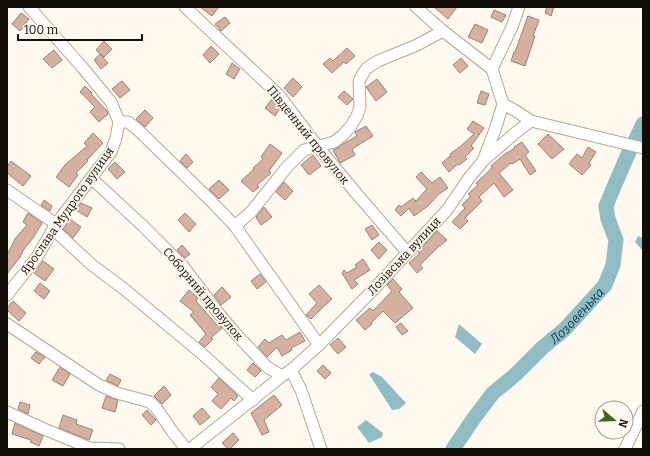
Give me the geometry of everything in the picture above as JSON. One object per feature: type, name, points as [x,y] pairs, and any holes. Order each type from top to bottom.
[{"type":"street","points":[[29,7],[111,102],[119,122],[128,122],[136,128],[235,226],[318,344]]},
{"type":"street","name":"Південний провулок","points":[[185,7],[279,95],[318,147],[407,252]]},
{"type":"street","points":[[416,7],[443,31],[492,69],[503,104],[531,121],[643,148]]},
{"type":"street","points":[[492,69],[519,7]]},
{"type":"street","points":[[235,226],[251,212],[287,167],[304,150],[334,142],[351,126],[360,107],[360,81],[367,68],[378,60],[417,45],[443,31]]},
{"type":"street","name":"Лозівська вулиця","points":[[190,449],[286,373],[318,344],[372,291],[446,210],[483,160],[503,104]]},
{"type":"street","points":[[483,160],[531,121]]},
{"type":"street","name":"Ярослава Мудрого вулиця","points":[[7,295],[37,257],[55,226],[111,152],[116,138],[119,122]]},
{"type":"street","name":"Соборний провулок","points":[[91,178],[143,226],[183,266],[220,315],[267,367],[286,373]]},
{"type":"street","points":[[7,190],[55,226],[92,264],[200,352],[252,400]]},
{"type":"street","points":[[7,324],[99,384],[117,393],[150,402],[157,408],[186,449]]},
{"type":"street","points":[[286,373],[302,390],[321,449]]},
{"type":"street","points":[[7,412],[90,448],[119,449]]},
{"type":"street","points":[[625,449],[643,412]]},
{"type":"water","points":[[638,236],[643,238],[643,251],[635,242]]},
{"type":"water","points":[[459,324],[482,344],[475,354],[455,337]]},
{"type":"water","points":[[373,372],[382,377],[406,403],[399,409],[392,410],[369,374]]},
{"type":"water","points":[[366,420],[383,433],[382,437],[369,443],[357,427]]},
{"type":"building","points":[[200,7],[219,7],[212,16]]},
{"type":"building","points":[[434,7],[457,7],[448,19]]},
{"type":"building","points":[[547,7],[554,7],[551,16],[545,13]]},
{"type":"building","points":[[494,10],[506,15],[502,22],[491,17]]},
{"type":"building","points":[[21,13],[29,19],[20,31],[12,24]]},
{"type":"building","points":[[528,16],[539,20],[525,66],[511,61]]},
{"type":"building","points":[[225,17],[230,23],[221,31],[215,24]]},
{"type":"building","points":[[475,24],[488,30],[482,43],[468,37]]},
{"type":"building","points":[[104,41],[112,49],[104,57],[96,50]]},
{"type":"building","points":[[211,46],[219,54],[210,63],[203,55]]},
{"type":"building","points":[[347,48],[355,56],[346,64],[344,62],[332,73],[323,64],[330,58],[333,61]]},
{"type":"building","points":[[54,50],[62,60],[52,68],[43,59]]},
{"type":"building","points":[[100,54],[108,63],[101,69],[94,60]]},
{"type":"building","points":[[461,58],[468,66],[460,73],[453,65]]},
{"type":"building","points":[[232,63],[240,69],[234,79],[226,74]]},
{"type":"building","points":[[293,78],[302,87],[293,97],[284,88]]},
{"type":"building","points":[[377,79],[387,92],[376,101],[366,87]]},
{"type":"building","points":[[122,81],[130,90],[120,98],[112,89]]},
{"type":"building","points":[[85,86],[107,111],[108,114],[99,122],[90,112],[95,107],[80,92]]},
{"type":"building","points":[[344,91],[353,99],[347,105],[338,97]]},
{"type":"building","points":[[481,91],[489,94],[485,105],[477,103]]},
{"type":"building","points":[[272,99],[280,108],[275,116],[265,108]]},
{"type":"building","points":[[145,110],[153,118],[145,127],[136,119]]},
{"type":"building","points":[[473,121],[484,128],[471,146],[474,148],[465,157],[467,159],[459,165],[458,164],[449,172],[442,163],[451,155],[450,154],[474,134],[467,129]]},
{"type":"building","points":[[366,126],[373,136],[352,149],[355,155],[340,163],[333,150],[357,136],[355,132]]},
{"type":"building","points":[[93,133],[103,143],[76,173],[78,175],[69,187],[56,177],[65,165],[87,146],[84,143]]},
{"type":"building","points":[[548,134],[564,149],[552,159],[538,144]]},
{"type":"building","points":[[522,142],[529,152],[525,155],[536,171],[530,175],[520,159],[512,164],[511,163],[499,173],[513,190],[504,197],[494,183],[479,197],[482,201],[465,218],[468,221],[460,229],[452,222],[465,208],[462,205],[471,196],[468,194],[478,185],[476,183],[492,168],[491,166]]},
{"type":"building","points":[[270,144],[282,153],[269,171],[271,173],[257,185],[259,187],[253,192],[241,181],[263,159],[261,157]]},
{"type":"building","points":[[588,147],[596,152],[589,163],[591,165],[582,175],[569,164],[577,154],[582,158]]},
{"type":"building","points":[[186,154],[193,162],[187,168],[180,161]]},
{"type":"building","points":[[313,155],[321,166],[309,175],[301,165]]},
{"type":"building","points":[[11,161],[31,176],[23,186],[7,173],[7,167]]},
{"type":"building","points":[[115,162],[125,172],[117,179],[108,169]]},
{"type":"building","points":[[421,172],[432,183],[440,177],[448,188],[414,216],[409,208],[401,216],[395,210],[399,205],[401,207],[413,198],[416,201],[427,189],[416,177]]},
{"type":"building","points":[[219,180],[229,190],[219,199],[209,189]]},
{"type":"building","points":[[284,182],[293,191],[285,200],[276,192]]},
{"type":"building","points":[[44,200],[52,206],[50,211],[41,205]]},
{"type":"building","points":[[81,203],[92,208],[87,217],[76,210]]},
{"type":"building","points":[[264,207],[272,217],[261,225],[256,217]]},
{"type":"building","points":[[28,213],[42,223],[7,274],[7,255],[15,239],[27,225],[23,222]]},
{"type":"building","points":[[185,213],[196,224],[189,232],[178,220]]},
{"type":"building","points":[[70,219],[81,227],[73,238],[63,229]]},
{"type":"building","points":[[372,225],[379,235],[372,240],[365,229]]},
{"type":"building","points":[[437,231],[447,240],[420,265],[423,268],[417,273],[409,263],[420,253],[418,252]]},
{"type":"building","points":[[379,242],[387,250],[379,259],[371,250]]},
{"type":"building","points":[[182,245],[190,254],[185,258],[177,250]]},
{"type":"building","points":[[363,259],[370,270],[354,280],[358,284],[352,289],[342,273],[344,270],[347,273],[357,267],[355,265]]},
{"type":"building","points":[[43,261],[54,269],[45,281],[34,273]]},
{"type":"building","points":[[260,274],[266,282],[257,289],[251,281]]},
{"type":"building","points":[[393,279],[402,289],[399,292],[413,308],[395,323],[383,311],[365,330],[356,320],[370,308],[373,311],[392,291],[387,285]]},
{"type":"building","points":[[40,283],[50,291],[44,299],[34,291]]},
{"type":"building","points":[[319,285],[332,299],[311,319],[306,315],[317,303],[309,294]]},
{"type":"building","points":[[222,287],[231,297],[221,305],[214,295]]},
{"type":"building","points":[[189,290],[198,298],[196,301],[217,325],[218,323],[222,328],[211,338],[213,339],[205,347],[199,342],[206,334],[190,315],[194,312],[180,301]]},
{"type":"building","points":[[13,301],[26,313],[19,321],[7,310]]},
{"type":"building","points":[[401,323],[408,331],[402,335],[396,327]]},
{"type":"building","points":[[300,332],[305,341],[291,348],[292,350],[282,356],[277,347],[267,357],[258,347],[265,339],[269,343],[282,335],[286,340]]},
{"type":"building","points":[[338,338],[346,347],[338,354],[330,345]]},
{"type":"building","points":[[36,352],[45,357],[39,364],[31,358]]},
{"type":"building","points":[[253,363],[261,371],[255,377],[247,370]]},
{"type":"building","points":[[323,365],[331,373],[325,379],[317,371]]},
{"type":"building","points":[[60,367],[70,374],[63,386],[52,380]]},
{"type":"building","points":[[110,374],[121,380],[118,386],[106,380]]},
{"type":"building","points":[[219,378],[238,396],[234,401],[231,398],[221,409],[212,401],[218,394],[211,387]]},
{"type":"building","points":[[164,386],[171,395],[162,404],[154,396]]},
{"type":"building","points":[[274,395],[282,405],[264,420],[269,432],[262,435],[251,413]]},
{"type":"building","points":[[106,396],[118,400],[115,412],[102,408]]},
{"type":"building","points":[[20,402],[30,405],[28,414],[18,409]]},
{"type":"building","points":[[202,408],[210,417],[200,425],[193,416]]},
{"type":"building","points":[[147,410],[156,420],[151,425],[142,415]]},
{"type":"building","points":[[63,415],[77,420],[76,424],[93,430],[89,440],[59,428]]},
{"type":"building","points":[[15,423],[43,436],[39,446],[30,442],[31,440],[12,434]]},
{"type":"building","points":[[233,433],[239,440],[230,449],[228,449],[222,443]]},
{"type":"waterway","name":"Лозовенька","points":[[636,139],[643,124]]},
{"type":"waterway","name":"Лозовенька","points":[[453,449],[493,393],[565,329],[605,285],[613,265],[616,240],[608,219],[606,206],[629,152]]}]
